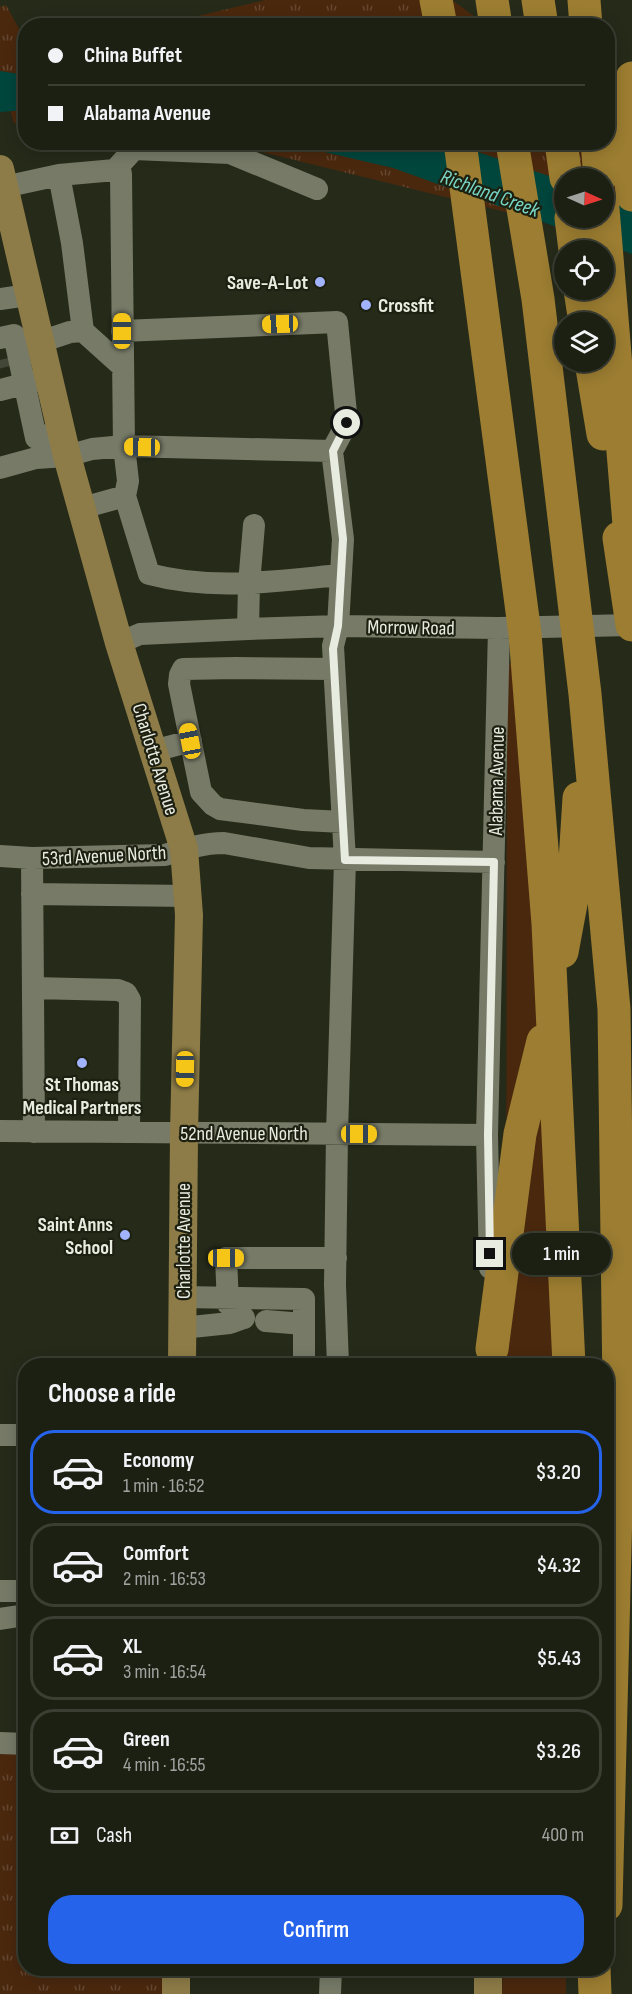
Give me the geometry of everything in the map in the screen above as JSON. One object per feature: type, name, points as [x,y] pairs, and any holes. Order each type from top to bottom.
[{"type":"highway","points":[[436,0],[439,18]]},
{"type":"highway","points":[[451,0],[452,18]]},
{"type":"highway","points":[[492,0],[495,18]]},
{"type":"highway","points":[[538,0],[541,18]]},
{"type":"highway","points":[[584,0],[585,18]]},
{"type":"highway","points":[[632,78],[628,120],[632,195]]},
{"type":"highway","points":[[461,150],[525,634],[548,924],[568,1358]]},
{"type":"highway","points":[[513,150],[538,299],[585,694],[614,1009],[619,1389],[614,1586]]},
{"type":"highway","points":[[562,150],[565,168]]},
{"type":"highway","points":[[600,228],[590,305],[628,567],[632,625]]},
{"type":"highway","points":[[593,372],[628,567]]},
{"type":"highway","points":[[492,1357],[520,1134],[552,1004],[573,893],[585,694]]},
{"type":"highway","points":[[594,1976],[595,1994]]},
{"type":"highway","points":[[604,1976],[604,1994]]},
{"type":"main road","name":"Charlotte Avenue","points":[[2,178],[40,342],[17,381],[82,508],[119,643],[184,849],[188,896],[182,1358]]},
{"type":"main road","points":[[614,1439],[632,1440]]},
{"type":"main road","points":[[176,1976],[176,1994]]},
{"type":"main road","points":[[488,1976],[488,1994]]},
{"type":"street","points":[[115,170],[133,150]]},
{"type":"street","points":[[173,150],[230,153],[317,189]]},
{"type":"street","points":[[2,178],[115,170],[122,174],[124,446],[128,481],[125,496],[149,574],[168,579],[249,584],[340,575]]},
{"type":"street","points":[[59,175],[72,243],[83,331],[123,367]]},
{"type":"street","points":[[0,299],[28,295]]},
{"type":"street","points":[[122,331],[337,322],[347,423],[333,451],[343,539],[333,669],[345,860],[337,1134],[338,1358]]},
{"type":"street","points":[[40,342],[70,332],[83,331]]},
{"type":"street","points":[[0,338],[14,334],[17,381]]},
{"type":"street","points":[[0,468],[50,446],[92,449],[124,446],[333,451]]},
{"type":"street","points":[[82,508],[125,496]]},
{"type":"street","points":[[236,668],[249,584],[254,525]]},
{"type":"street","name":"Morrow Road","points":[[119,643],[140,634],[241,629],[338,626],[499,628],[632,625]]},
{"type":"street","name":"Alabama Avenue","points":[[492,1357],[488,1135],[499,628]]},
{"type":"street","points":[[333,669],[183,669],[179,684],[201,792],[213,806],[226,810],[303,820],[343,822]]},
{"type":"street","points":[[153,751],[190,741]]},
{"type":"street","points":[[224,843],[226,810]]},
{"type":"street","name":"53rd Avenue North","points":[[0,856],[32,858],[165,855],[184,849],[224,843],[309,858],[494,862]]},
{"type":"street","points":[[32,858],[34,1132]]},
{"type":"street","points":[[32,894],[188,896]]},
{"type":"street","points":[[33,988],[118,990],[126,993],[130,1000],[129,1132]]},
{"type":"street","name":"52nd Avenue North","points":[[0,1131],[488,1135]]},
{"type":"street","points":[[255,1319],[228,1304],[226,1258],[336,1258]]},
{"type":"street","points":[[182,1297],[304,1299],[303,1358]]},
{"type":"street","points":[[182,1328],[255,1319],[304,1324]]},
{"type":"street","points":[[0,1435],[18,1436]]},
{"type":"street","points":[[0,1591],[18,1591]]},
{"type":"street","points":[[0,1619],[18,1616]]},
{"type":"street","points":[[0,1743],[18,1744]]},
{"type":"street","points":[[330,1994],[331,1976]]},
{"type":"green space","points":[[265,0],[452,0],[476,18],[189,18]]},
{"type":"green space","points":[[6,5],[18,27],[18,123],[14,124],[0,75],[0,7]]},
{"type":"green space","points":[[615,124],[632,137],[632,243],[571,228],[614,228],[614,168],[554,168],[554,224],[254,150],[615,150]]},
{"type":"green space","points":[[542,646],[559,1358],[506,1358],[507,665]]},
{"type":"green space","points":[[0,1743],[18,1743],[18,1976],[176,1976],[176,1994],[0,1994]]},
{"type":"green space","points":[[503,1976],[566,1976],[566,1994],[502,1994]]},
{"type":"water","points":[[0,71],[18,74],[18,111],[0,112]]},
{"type":"water","name":"Richland Creek","points":[[316,150],[472,150],[554,178],[554,226],[393,168]]},
{"type":"water","points":[[614,197],[632,203],[632,254],[614,248],[614,240],[593,240],[560,228],[614,228]]},
{"type":"tunnel","points":[[0,360],[2,368]]},
{"type":"place","name":"Save-A-Lot","points":[[320,282]]},
{"type":"place","name":"Crossfit","points":[[366,305]]},
{"type":"place","name":"St Thomas Medical Partners","points":[[82,1063]]},
{"type":"place","name":"Saint Anns School","points":[[125,1235]]},
{"type":"route","points":[[347,423],[333,451],[343,539],[338,626],[333,649],[345,860],[494,862],[488,1135],[490,1254]]}]
